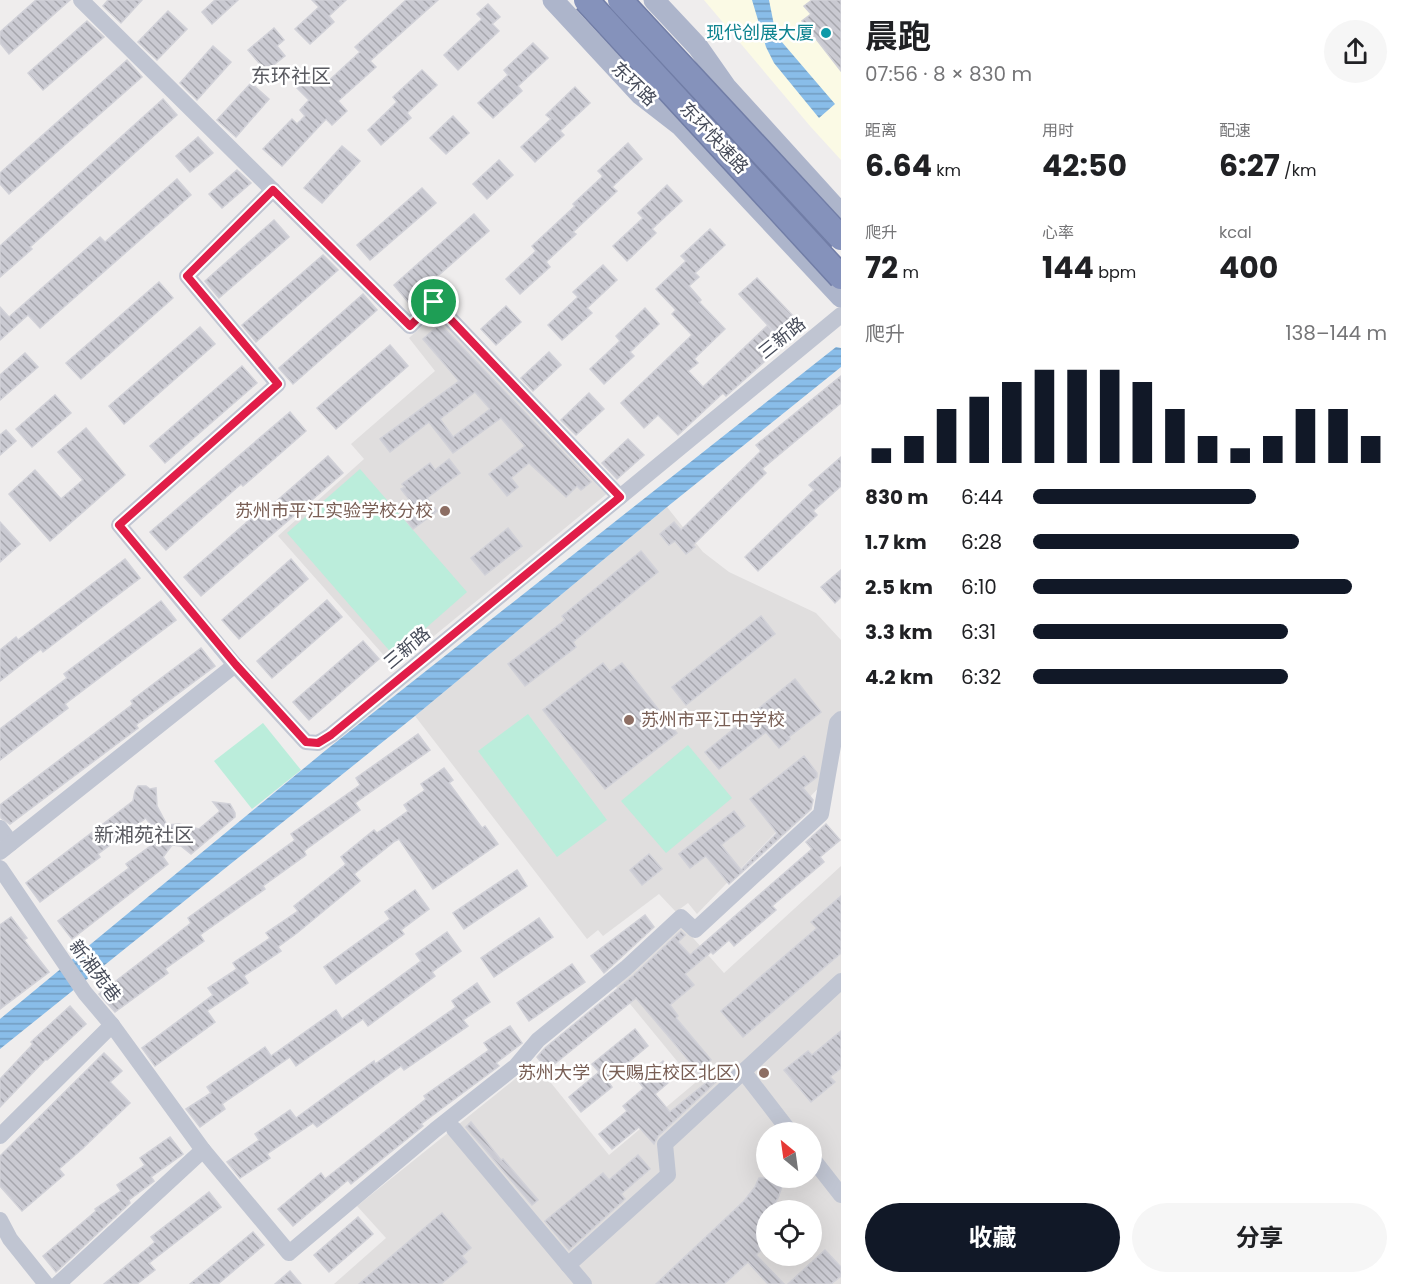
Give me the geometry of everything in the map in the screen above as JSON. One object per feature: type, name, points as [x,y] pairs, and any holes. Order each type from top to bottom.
[{"type":"highway","name":"东环快速路","points":[[586,0],[838,283]]},
{"type":"highway","name":"东环快速路","points":[[620,0],[841,238]]},
{"type":"main road","name":"东环路","points":[[553,0],[641,95],[681,126],[805,259],[838,283]]},
{"type":"main road","points":[[654,0],[698,47],[726,87],[841,214]]},
{"type":"main road","points":[[763,213],[806,175]]},
{"type":"main road","points":[[805,259],[841,225]]},
{"type":"street","points":[[81,0],[410,326],[434,302],[620,497]]},
{"type":"street","name":"三新路","points":[[273,190],[187,276],[278,384],[119,525],[236,665],[306,742],[318,743],[340,728],[841,315]]},
{"type":"street","points":[[0,828],[6,847],[236,665]]},
{"type":"street","points":[[112,1025],[203,1150],[289,1253],[435,1130],[516,1066],[538,1040],[626,968],[681,917],[695,930],[821,814],[837,723],[841,719]]},
{"type":"street","name":"新湘苑巷","points":[[0,868],[64,963],[112,1025],[0,1136]]},
{"type":"street","points":[[568,1265],[668,1175],[665,1144],[841,981]]},
{"type":"street","points":[[742,1071],[782,1122]]},
{"type":"street","points":[[454,1129],[584,1284]]},
{"type":"street","points":[[58,1284],[203,1150]]},
{"type":"street","points":[[822,1171],[841,1195]]},
{"type":"street","points":[[0,1220],[10,1239],[46,1284]]},
{"type":"shaded area","points":[[704,0],[841,0],[841,160],[810,126]]},
{"type":"shaded area","name":"苏州市平江实验学校分校","points":[[443,307],[615,487],[395,668],[278,536],[364,459],[351,444],[435,371],[409,338]]},
{"type":"shaded area","name":"苏州市平江中学校","points":[[667,507],[703,552],[729,572],[816,613],[841,640],[841,724],[833,773],[697,914],[688,903],[676,912],[659,894],[603,936],[598,930],[587,939],[415,716]]},
{"type":"shaded area","name":"苏州大学（天赐庄校区北区）","points":[[841,866],[841,1284],[334,1284],[386,1238],[357,1206],[535,1063],[609,1155],[695,1083],[612,982],[679,922],[724,973]]},
{"type":"green space","points":[[360,469],[467,592],[394,656],[287,533]]},
{"type":"green space","points":[[528,714],[607,820],[557,857],[478,751]]},
{"type":"green space","points":[[263,723],[301,770],[252,809],[214,761]]},
{"type":"green space","points":[[688,745],[732,798],[666,853],[621,801]]},
{"type":"water","points":[[752,0],[769,0],[775,30],[781,41],[835,104],[819,118],[774,63],[766,47]]},
{"type":"water","points":[[836,347],[841,348],[841,367],[667,507],[415,716],[0,1049],[0,1019],[326,750]]},
{"type":"building","points":[[36,0],[70,0],[9,54],[0,43],[0,32]]},
{"type":"building","points":[[108,0],[142,0],[121,23],[103,6]]},
{"type":"building","points":[[215,0],[238,0],[212,24],[202,12]]},
{"type":"building","points":[[312,0],[346,0],[329,16],[334,22],[310,44],[295,29],[319,7]]},
{"type":"building","points":[[406,0],[438,0],[370,61],[376,67],[338,101],[347,111],[332,125],[326,119],[282,166],[263,149],[292,119],[297,124],[305,116],[300,110],[309,100],[297,88],[312,73],[323,86],[360,52],[355,47]]},
{"type":"building","name":"现代创展大厦","points":[[812,0],[841,0],[841,71],[802,21],[811,14],[804,6]]},
{"type":"building","points":[[488,4],[500,17],[492,24],[499,31],[458,70],[444,55],[482,19],[477,14]]},
{"type":"building","points":[[168,11],[187,29],[157,60],[138,42]]},
{"type":"building","points":[[87,21],[104,37],[43,90],[28,73]]},
{"type":"building","points":[[274,28],[284,40],[277,46],[285,56],[266,71],[248,50]]},
{"type":"building","points":[[533,43],[548,58],[518,86],[522,91],[493,118],[478,103],[508,75],[504,70]]},
{"type":"building","points":[[213,46],[231,62],[197,100],[180,83]]},
{"type":"building","points":[[127,60],[142,77],[9,194],[0,184],[0,173]]},
{"type":"building","points":[[422,70],[437,85],[407,113],[411,118],[381,145],[368,130],[397,102],[393,97]]},
{"type":"building","points":[[251,83],[269,99],[236,137],[217,120]]},
{"type":"building","points":[[575,87],[590,103],[560,131],[564,135],[535,162],[521,147],[551,119],[546,115]]},
{"type":"building","points":[[163,99],[177,115],[30,247],[32,249],[0,277],[0,246]]},
{"type":"building","points":[[453,116],[469,133],[446,154],[430,138]]},
{"type":"building","points":[[198,137],[213,153],[190,172],[176,156]]},
{"type":"building","points":[[628,143],[642,159],[612,187],[617,191],[573,232],[576,234],[546,262],[550,267],[520,294],[506,279],[536,251],[532,246],[603,176],[598,171]]},
{"type":"building","points":[[342,146],[360,161],[322,203],[304,188]]},
{"type":"building","points":[[499,160],[513,175],[487,199],[473,184]]},
{"type":"building","points":[[237,170],[251,183],[222,208],[209,194]]},
{"type":"building","points":[[177,179],[191,195],[40,328],[28,315],[0,340],[0,307],[9,317],[100,237],[105,242]]},
{"type":"building","points":[[667,185],[682,201],[652,229],[656,233],[627,261],[613,246],[643,218],[638,213]]},
{"type":"building","points":[[422,188],[436,203],[370,260],[357,245]]},
{"type":"building","points":[[474,214],[489,231],[408,302],[394,285]]},
{"type":"building","points":[[274,220],[289,237],[219,298],[205,281]]},
{"type":"building","points":[[710,229],[725,245],[695,273],[699,277],[689,286],[701,300],[699,302],[725,329],[694,359],[698,363],[688,371],[703,387],[767,326],[784,344],[726,396],[723,393],[678,435],[658,415],[644,428],[621,403],[692,335],[672,314],[676,310],[656,289],[686,261],[681,256]]},
{"type":"building","points":[[323,255],[338,270],[256,342],[242,325]]},
{"type":"building","points":[[603,265],[617,280],[587,308],[592,313],[562,340],[548,325],[578,297],[573,292]]},
{"type":"building","points":[[757,278],[793,316],[775,333],[739,294]]},
{"type":"building","points":[[159,282],[173,298],[81,379],[66,363]]},
{"type":"building","points":[[363,294],[377,310],[293,384],[279,368]]},
{"type":"building","points":[[506,306],[521,322],[496,345],[481,329]]},
{"type":"building","points":[[645,308],[659,324],[630,352],[634,356],[604,384],[590,369],[620,341],[616,336]]},
{"type":"building","points":[[440,324],[591,482],[581,490],[577,486],[566,497],[529,463],[511,478],[518,487],[507,496],[489,474],[525,446],[501,418],[453,453],[429,422],[390,452],[380,439],[459,381],[423,339]],"holes":[[[475,392],[490,409],[453,437],[440,419]]]},
{"type":"building","points":[[200,327],[215,344],[124,424],[109,406]]},
{"type":"building","points":[[390,345],[408,366],[336,429],[317,408]]},
{"type":"building","points":[[549,352],[561,365],[533,391],[521,378]]},
{"type":"building","points":[[25,353],[38,367],[0,400],[0,375]]},
{"type":"building","points":[[242,366],[257,383],[165,463],[150,446]]},
{"type":"building","points":[[841,376],[841,403],[762,469],[766,473],[693,545],[695,547],[686,554],[675,541],[669,545],[660,534],[674,522],[681,530],[761,451],[756,445]]},
{"type":"building","points":[[589,393],[604,409],[576,435],[561,420]]},
{"type":"building","points":[[55,395],[71,413],[32,447],[16,429]]},
{"type":"building","points":[[290,412],[306,431],[166,550],[150,532]]},
{"type":"building","points":[[86,428],[125,475],[50,541],[9,494],[35,470],[61,499],[83,480],[58,452]]},
{"type":"building","points":[[6,430],[16,441],[0,455],[0,435]]},
{"type":"building","points":[[628,439],[644,455],[617,479],[602,463]]},
{"type":"building","points":[[328,456],[343,473],[201,596],[184,577],[254,516],[256,519]]},
{"type":"building","points":[[841,457],[841,486],[813,511],[817,515],[758,571],[745,557],[814,490],[809,485]]},
{"type":"building","points":[[449,459],[460,473],[427,498],[437,511],[413,529],[399,511],[411,502],[401,489],[405,487],[402,484],[430,463],[435,470]]},
{"type":"building","points":[[0,522],[20,544],[0,562]]},
{"type":"building","points":[[508,528],[522,546],[485,575],[471,558]]},
{"type":"building","points":[[641,551],[658,572],[573,642],[576,647],[525,686],[508,664],[565,620],[562,616]]},
{"type":"building","points":[[125,559],[140,578],[43,652],[41,649],[0,681],[0,650],[16,637],[18,640]]},
{"type":"building","points":[[291,559],[308,579],[239,639],[222,620]]},
{"type":"building","points":[[841,570],[841,597],[835,603],[821,587]]},
{"type":"building","points":[[327,600],[342,617],[272,678],[257,661]]},
{"type":"building","points":[[161,601],[176,620],[65,704],[68,708],[0,760],[0,729],[67,678],[64,674]]},
{"type":"building","points":[[761,616],[775,634],[686,705],[672,687]]},
{"type":"building","points":[[363,641],[379,659],[309,720],[293,702]]},
{"type":"building","points":[[201,648],[215,666],[136,725],[138,728],[10,824],[1,818],[0,805],[133,704],[131,701]]},
{"type":"building","points":[[603,663],[610,672],[622,663],[677,733],[605,789],[543,710]]},
{"type":"building","points":[[795,679],[821,712],[789,737],[790,739],[779,748],[766,732],[719,769],[705,752]]},
{"type":"building","points":[[418,734],[430,750],[355,803],[360,810],[304,851],[306,855],[263,886],[265,889],[200,935],[204,941],[165,969],[168,973],[115,1012],[99,994],[191,923],[188,918],[295,840],[291,834],[360,785],[356,778]]},
{"type":"building","points":[[804,756],[817,773],[817,777],[803,788],[813,800],[811,809],[729,884],[706,856],[690,868],[679,854],[734,811],[745,826],[721,845],[741,870],[777,833],[750,799]]},
{"type":"building","points":[[444,768],[453,780],[449,783],[482,828],[485,826],[498,844],[433,889],[399,839],[395,841],[354,874],[360,881],[278,947],[281,951],[244,976],[248,983],[207,1011],[215,1022],[155,1066],[142,1048],[213,995],[208,988],[237,969],[233,963],[270,938],[266,933],[298,911],[294,906],[346,864],[341,857],[374,830],[377,833],[408,811],[404,805],[425,790],[421,784]]},
{"type":"building","points":[[138,786],[156,788],[157,806],[167,825],[179,824],[199,829],[220,811],[213,802],[230,804],[235,817],[191,854],[181,846],[172,845],[163,857],[168,864],[72,939],[58,921],[129,868],[126,864],[160,839],[146,818],[98,854],[100,857],[40,902],[26,883],[133,801]]},
{"type":"building","points":[[826,824],[840,840],[820,857],[824,862],[772,906],[776,910],[734,946],[729,940],[685,974],[694,985],[670,1005],[678,1016],[676,1018],[711,1060],[706,1064],[719,1079],[658,1136],[654,1144],[639,1127],[612,1149],[599,1134],[627,1111],[623,1106],[644,1088],[639,1082],[663,1061],[675,1077],[655,1094],[670,1112],[707,1082],[636,998],[547,1070],[537,1057],[633,976],[681,931],[685,935],[678,942],[690,955],[812,849],[806,842]]},
{"type":"building","points":[[649,854],[662,869],[642,885],[630,870]]},
{"type":"building","points":[[517,870],[527,886],[464,929],[453,913]]},
{"type":"building","points":[[415,890],[429,909],[401,930],[404,934],[336,984],[324,967],[390,919],[385,912]]},
{"type":"building","points":[[841,896],[841,953],[743,1037],[721,1011],[817,928],[811,922]]},
{"type":"building","points":[[645,915],[654,927],[604,973],[591,956]]},
{"type":"building","points":[[11,917],[27,938],[24,940],[49,972],[0,1009],[0,925]]},
{"type":"building","points":[[539,918],[553,937],[494,977],[481,958]]},
{"type":"building","points":[[447,932],[461,951],[432,972],[435,976],[368,1026],[363,1019],[296,1066],[290,1057],[222,1104],[225,1109],[200,1127],[186,1109],[211,1093],[207,1087],[265,1047],[271,1056],[336,1010],[342,1019],[421,961],[416,954]]},
{"type":"building","points":[[572,964],[585,982],[529,1021],[517,1003]]},
{"type":"building","points":[[477,983],[490,1002],[463,1020],[468,1026],[404,1070],[401,1066],[317,1127],[313,1123],[267,1154],[270,1158],[240,1178],[227,1162],[259,1140],[255,1134],[290,1110],[296,1118],[374,1061],[375,1064],[456,1007],[452,1001]]},
{"type":"building","points":[[70,1006],[86,1024],[46,1059],[0,1107],[0,1079],[33,1044],[31,1042]]},
{"type":"building","points":[[510,1026],[522,1043],[496,1063],[499,1066],[421,1124],[423,1126],[351,1184],[348,1180],[293,1226],[278,1209],[321,1173],[325,1179],[426,1099],[424,1096],[489,1050],[484,1043]]},
{"type":"building","points":[[635,1029],[648,1046],[607,1080],[612,1087],[581,1112],[569,1097],[599,1072],[592,1064]]},
{"type":"building","points":[[841,1031],[841,1068],[830,1077],[835,1082],[811,1102],[784,1070],[808,1051],[812,1055]]},
{"type":"building","points":[[104,1053],[122,1071],[110,1082],[130,1103],[59,1169],[64,1175],[22,1211],[0,1186],[0,1156]]},
{"type":"building","points":[[471,1122],[501,1160],[503,1159],[538,1200],[532,1205],[466,1127]]},
{"type":"building","points":[[170,1137],[183,1154],[151,1177],[154,1181],[129,1200],[130,1203],[56,1272],[43,1256],[96,1211],[95,1209],[121,1191],[117,1185],[145,1165],[140,1158]]},
{"type":"building","points":[[638,1155],[650,1169],[621,1194],[625,1199],[569,1250],[545,1221],[603,1173],[609,1180]]},
{"type":"building","points":[[756,1185],[756,1188],[782,1188],[777,1200],[756,1200],[756,1266],[767,1266],[784,1284],[768,1284],[748,1262],[724,1284],[656,1284],[744,1201]]},
{"type":"building","points":[[209,1192],[221,1207],[149,1263],[155,1270],[137,1284],[104,1284],[155,1242],[151,1237]]},
{"type":"building","points":[[442,1213],[471,1248],[462,1256],[467,1262],[441,1284],[359,1284]]},
{"type":"building","points":[[358,1217],[373,1234],[329,1272],[314,1255]]},
{"type":"building","points":[[253,1232],[264,1245],[218,1284],[190,1284]]},
{"type":"building","points":[[825,1250],[841,1267],[841,1276],[831,1284],[788,1284],[808,1266],[822,1266],[822,1253]]},
{"type":"building","points":[[290,1271],[301,1284],[275,1284]]},
{"type":"place","name":"现代创展大厦","points":[[826,33]]},
{"type":"place","name":"苏州市平江实验学校分校","points":[[445,511]]},
{"type":"place","name":"苏州市平江中学校","points":[[629,720]]},
{"type":"place","name":"苏州大学（天赐庄校区北区）","points":[[764,1073]]},
{"type":"district","name":"东环社区","points":[[291,76]]},
{"type":"district","name":"新湘苑社区","points":[[144,835]]},
{"type":"route","points":[[273,190],[410,326],[434,302],[620,497],[331,735],[318,743],[306,742],[236,665],[119,525],[278,384],[187,276],[273,190]]}]
